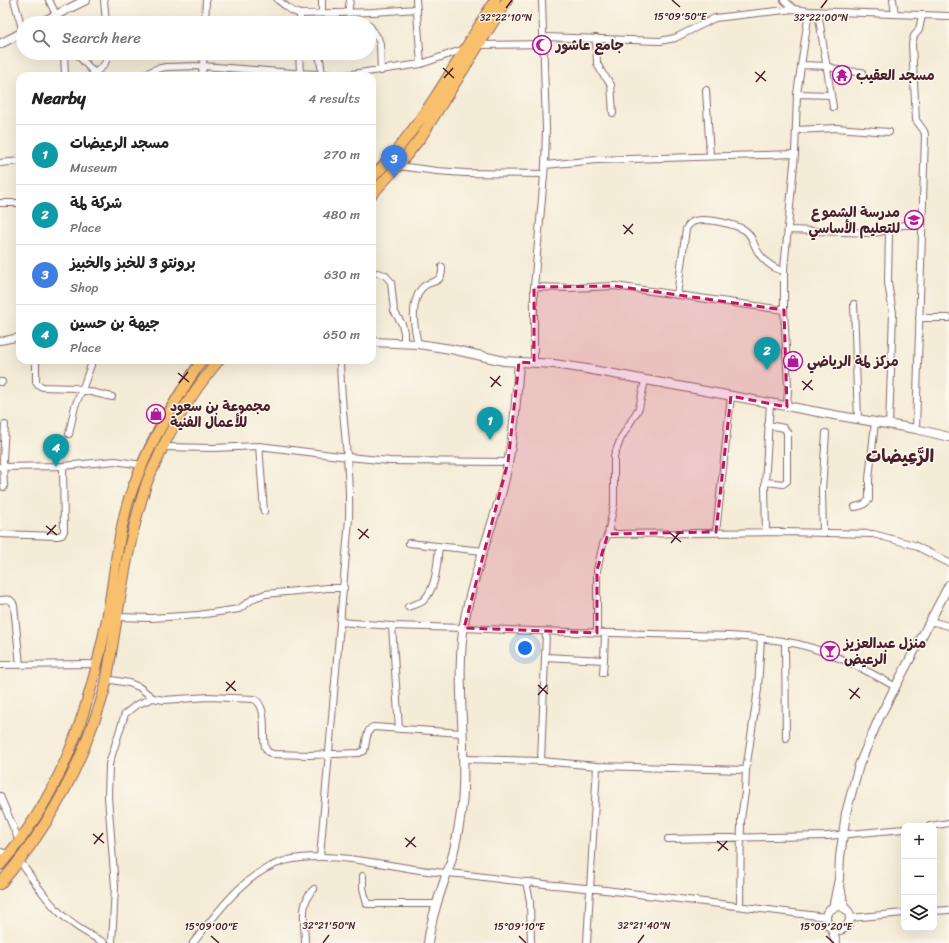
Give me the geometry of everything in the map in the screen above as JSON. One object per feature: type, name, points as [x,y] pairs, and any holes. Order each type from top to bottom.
[{"type":"main road","points":[[376,172],[402,145],[424,116],[495,0]]},
{"type":"main road","points":[[376,190],[398,166],[421,137],[507,0]]},
{"type":"main road","points":[[0,865],[5,853],[19,841],[35,820],[54,787],[69,755],[94,679],[96,664],[106,624],[121,527],[128,501],[142,466],[165,418],[199,364]]},
{"type":"main road","points":[[0,884],[20,861],[40,832],[73,774],[86,744],[97,714],[106,679],[129,550],[147,483],[163,447],[190,398],[216,364]]},
{"type":"street","points":[[14,0],[18,16]]},
{"type":"street","points":[[49,0],[56,14]]},
{"type":"street","points":[[52,16],[86,0]]},
{"type":"street","points":[[104,0],[105,16]]},
{"type":"street","points":[[205,16],[206,0]]},
{"type":"street","points":[[278,0],[292,11],[300,14],[417,9]]},
{"type":"street","points":[[322,0],[322,13]]},
{"type":"street","points":[[348,12],[350,0]]},
{"type":"street","points":[[416,0],[421,64]]},
{"type":"street","points":[[534,363],[534,287],[545,165],[546,120],[542,0]]},
{"type":"street","points":[[784,0],[794,9]]},
{"type":"street","points":[[893,0],[895,14]]},
{"type":"street","points":[[544,37],[660,41],[675,38],[715,18],[794,9],[818,12],[949,16]]},
{"type":"street","points":[[787,406],[788,387],[784,310],[784,271],[795,154],[797,94],[809,11]]},
{"type":"street","points":[[372,16],[373,12]]},
{"type":"street","points":[[818,12],[833,107]]},
{"type":"street","points":[[916,429],[921,225],[925,136],[924,131],[916,120],[912,44],[914,36],[919,30],[922,15]]},
{"type":"street","points":[[376,35],[380,44],[381,71]]},
{"type":"street","points":[[0,44],[16,36]]},
{"type":"street","points":[[596,38],[597,63],[600,70],[611,85],[613,113]]},
{"type":"street","points":[[479,45],[544,44]]},
{"type":"street","points":[[372,72],[421,64],[465,49]]},
{"type":"street","points":[[64,60],[65,72]]},
{"type":"street","points":[[82,60],[93,72]]},
{"type":"street","points":[[99,72],[106,60]]},
{"type":"street","points":[[202,72],[203,60]]},
{"type":"street","points":[[299,60],[300,72]]},
{"type":"street","points":[[320,60],[322,72]]},
{"type":"street","points":[[802,65],[827,66],[841,71],[862,72]]},
{"type":"street","points":[[150,72],[166,67],[203,66],[286,72]]},
{"type":"street","points":[[706,90],[710,156]]},
{"type":"street","points":[[797,94],[831,96]]},
{"type":"street","points":[[796,130],[836,128],[889,132]]},
{"type":"street","points":[[545,165],[597,160],[795,154]]},
{"type":"street","points":[[0,163],[16,161]]},
{"type":"street","points":[[398,166],[465,173],[544,174]]},
{"type":"street","points":[[0,203],[16,203]]},
{"type":"street","points":[[677,295],[686,229],[689,224],[696,221],[704,220],[737,226],[745,230],[750,235],[757,250],[765,260],[774,267],[784,271]]},
{"type":"street","points":[[789,230],[854,233],[880,232],[903,225],[921,225]]},
{"type":"street","points":[[889,229],[888,283],[892,313],[889,425]]},
{"type":"street","points":[[418,344],[414,321],[416,300],[424,286],[437,281],[440,277],[442,267]]},
{"type":"street","points":[[378,273],[385,275],[391,282],[394,311],[402,324],[404,343]]},
{"type":"street","points":[[534,287],[570,288],[615,286],[784,310]]},
{"type":"street","points":[[854,304],[858,420]]},
{"type":"street","points":[[919,318],[949,318]]},
{"type":"street","points":[[0,341],[16,338]]},
{"type":"street","points":[[376,342],[418,344],[451,349],[504,361],[588,369],[858,420],[916,429],[949,437]]},
{"type":"street","points":[[428,943],[436,904],[455,845],[460,818],[464,758],[462,733],[461,653],[464,628],[472,588],[502,490],[508,462],[519,362]]},
{"type":"street","points":[[36,364],[36,382],[38,385],[43,387],[75,388],[112,397]]},
{"type":"street","points":[[320,857],[349,519],[350,493],[348,457],[341,406],[340,364]]},
{"type":"street","points":[[69,434],[75,406],[90,365]]},
{"type":"street","points":[[597,633],[597,570],[602,544],[608,534],[614,504],[614,456],[621,438],[639,408],[645,380]]},
{"type":"street","points":[[716,532],[731,396]]},
{"type":"street","points":[[766,532],[766,482],[770,403]]},
{"type":"street","points":[[855,507],[863,505],[869,500],[869,479],[875,422]]},
{"type":"street","points":[[4,487],[2,466],[5,425]]},
{"type":"street","points":[[766,482],[783,484],[787,482],[787,432],[784,428],[768,425]]},
{"type":"street","points":[[823,532],[822,490],[826,433]]},
{"type":"street","points":[[163,447],[213,448],[258,446],[348,457],[410,462],[508,462]]},
{"type":"street","points":[[258,446],[264,511]]},
{"type":"street","points":[[2,466],[63,466],[115,461],[142,466]]},
{"type":"street","points":[[0,534],[62,535],[64,531],[63,466]]},
{"type":"street","points":[[608,534],[716,532],[823,532],[873,534],[914,545],[949,564]]},
{"type":"street","points":[[409,543],[483,551]]},
{"type":"street","points":[[408,607],[422,602],[428,594],[434,582],[439,546]]},
{"type":"street","points":[[832,908],[839,879],[846,813],[859,765],[880,716],[949,585]]},
{"type":"street","points":[[117,617],[171,617],[239,609],[254,598],[265,594],[328,588],[344,588]]},
{"type":"street","points":[[0,600],[8,599],[12,601],[14,606],[20,665]]},
{"type":"street","points":[[930,621],[949,626]]},
{"type":"street","points":[[340,622],[392,626],[546,632],[761,638],[801,645],[840,659],[896,687]]},
{"type":"street","points":[[392,626],[398,729]]},
{"type":"street","points":[[541,761],[546,632]]},
{"type":"street","points":[[603,673],[605,633]]},
{"type":"street","points":[[740,906],[741,819],[745,792],[746,770],[758,689],[761,638]]},
{"type":"street","points":[[785,642],[786,738]]},
{"type":"street","points":[[545,656],[604,660]]},
{"type":"street","points":[[0,665],[96,664]]},
{"type":"street","points":[[106,679],[120,681],[139,687],[153,698],[164,700],[209,697],[254,699],[260,703],[262,710],[264,742],[268,752],[273,754],[359,753],[364,751],[368,732],[373,727],[462,733]]},
{"type":"street","points":[[112,943],[115,887],[108,797],[109,764],[125,714],[136,705],[153,698]]},
{"type":"street","points":[[464,758],[541,761],[597,766],[746,770]]},
{"type":"street","points":[[587,943],[597,766]]},
{"type":"street","points":[[0,796],[19,841]]},
{"type":"street","points":[[937,825],[949,823]]},
{"type":"street","points":[[668,839],[804,837],[901,829]]},
{"type":"street","points":[[193,943],[224,905],[254,875],[268,867],[284,861],[305,857],[320,857],[374,863],[447,873],[590,888],[826,917]]},
{"type":"street","points":[[20,861],[60,914],[83,931],[105,943]]},
{"type":"street","points":[[363,876],[363,888],[367,904],[436,904]]},
{"type":"street","points":[[839,879],[844,908],[849,914],[850,918],[848,925],[843,929],[837,930],[827,924],[826,917],[829,910],[838,906],[844,908]]},
{"type":"street","points":[[526,882],[530,901],[531,943]]},
{"type":"street","points":[[305,943],[305,903],[307,897],[314,889]]},
{"type":"street","points":[[937,911],[949,910]]},
{"type":"street","points":[[850,918],[901,913]]},
{"type":"street","points":[[832,928],[836,943]]},
{"type":"street","points":[[840,943],[843,929]]},
{"type":"highlighted area","points":[[615,286],[784,310],[787,407],[731,396],[716,532],[608,534],[597,570],[597,633],[464,628],[508,462],[519,362],[534,363],[534,287]]},
{"type":"place","name":"جامع عاشور","points":[[542,45]]},
{"type":"place","name":"مسجد العقيب","points":[[842,75]]},
{"type":"place","name":"برونتو 3 للخبز والخبيز","points":[[394,178]]},
{"type":"place","name":"مدرسة الشموع للتعليم الأساسي","points":[[914,220]]},
{"type":"place","name":"مركز لمة الرياضي","points":[[793,361]]},
{"type":"place","name":"شركة لمة","points":[[767,370]]},
{"type":"place","name":"مجموعة بن سعود للأعمال الفنية","points":[[156,414]]},
{"type":"place","name":"مسجد الرعيضات","points":[[490,440]]},
{"type":"place","name":"جيهة بن حسين","points":[[56,467]]},
{"type":"place","name":"منزل عبدالعزيز الرعيض","points":[[830,651]]},
{"type":"district","name":"الرَّعِيضات","points":[[900,456]]}]
